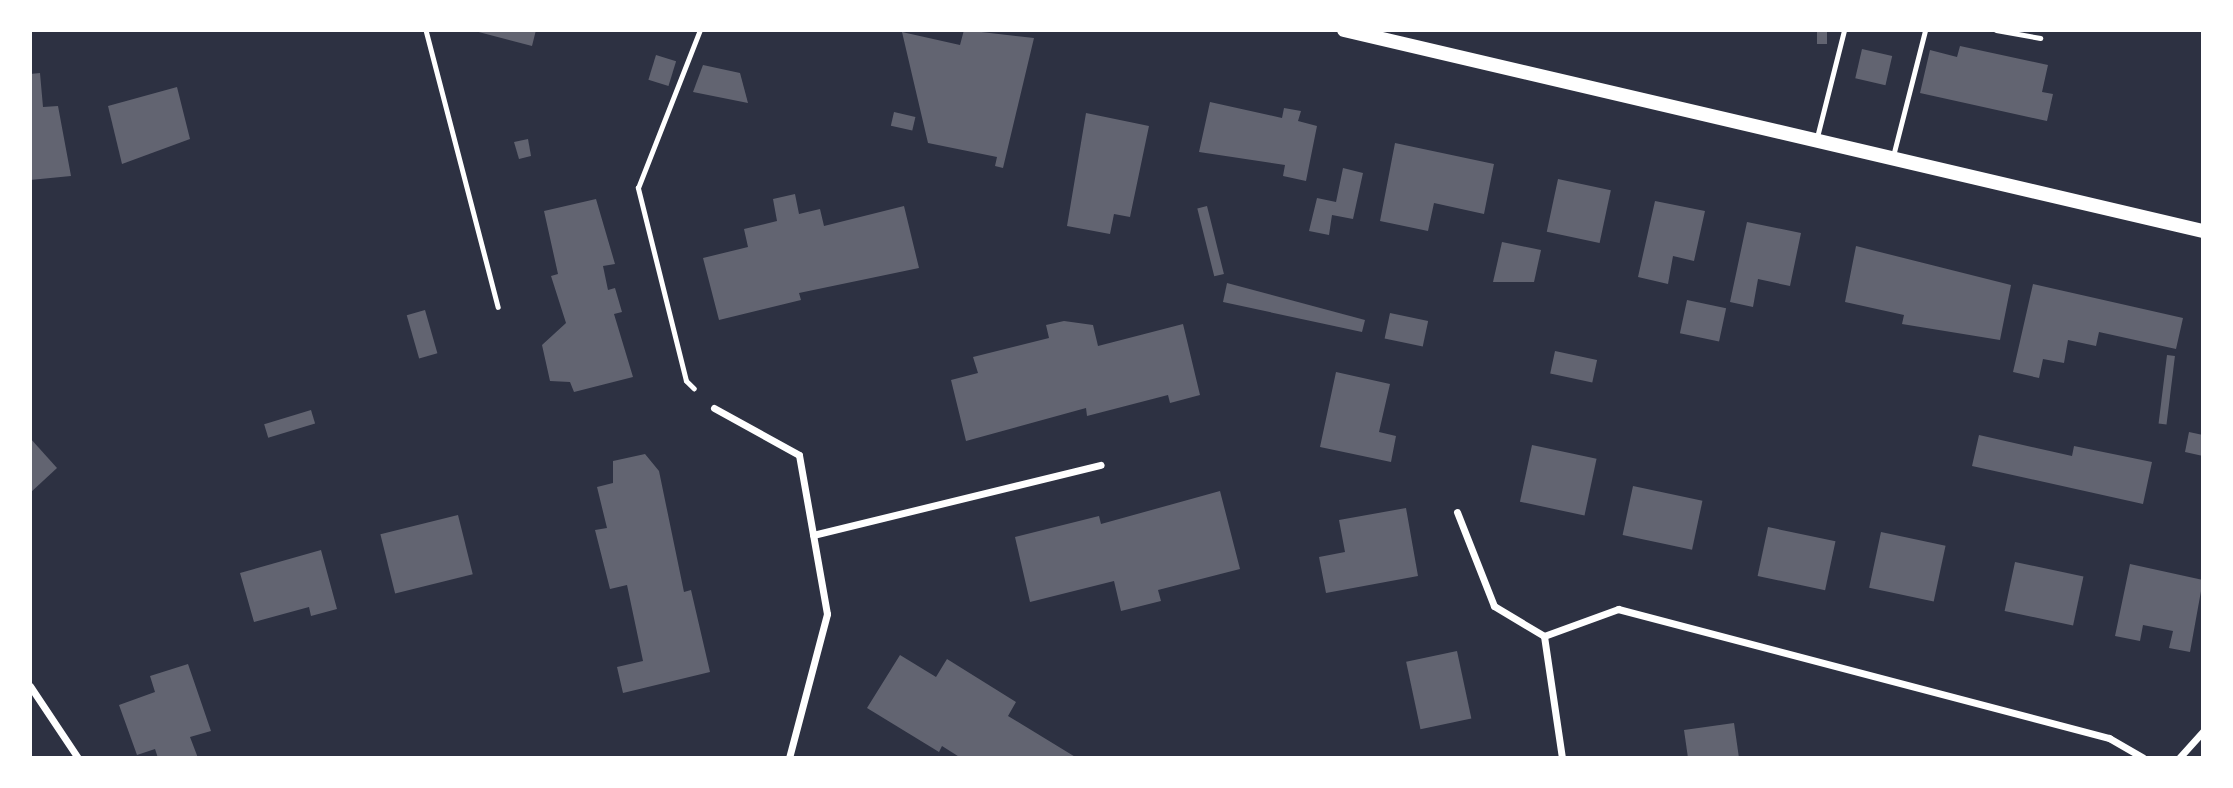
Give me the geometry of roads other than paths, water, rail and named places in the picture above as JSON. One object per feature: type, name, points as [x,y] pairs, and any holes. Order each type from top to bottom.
[{"type":"main road","points":[[1344,30],[1817,137],[2203,231]]},
{"type":"street","points":[[714,408],[799,455],[827,614],[789,758]]},
{"type":"street","points":[[813,535],[1101,464]]},
{"type":"street","points":[[1457,512],[1494,606],[1544,636]]},
{"type":"street","points":[[1544,636],[1618,609],[2109,738],[2143,758]]},
{"type":"street","points":[[1544,636],[1562,758]]},
{"type":"street","points":[[30,686],[78,758]]},
{"type":"street","points":[[2179,758],[2203,731]]},
{"type":"lane","points":[[1817,137],[1843,30]]},
{"type":"lane","points":[[1893,156],[1925,30]]},
{"type":"lane","points":[[1996,30],[2040,38]]}]
